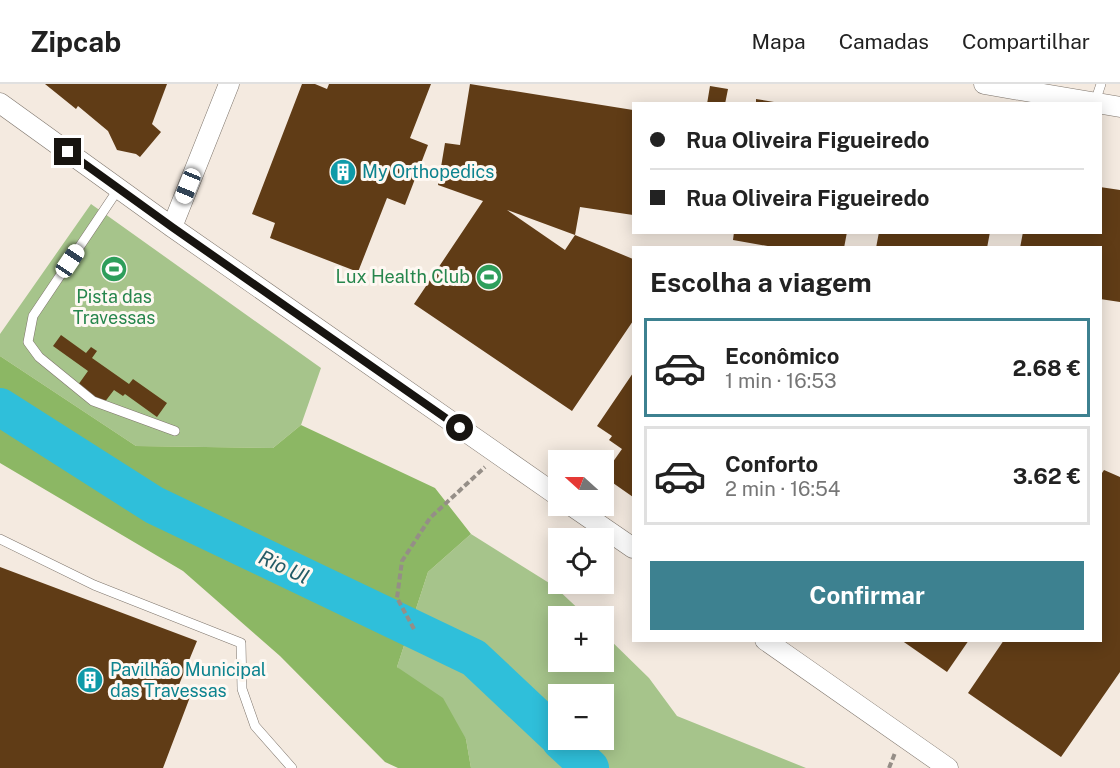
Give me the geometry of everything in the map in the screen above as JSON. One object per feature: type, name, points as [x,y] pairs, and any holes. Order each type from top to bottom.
[{"type":"street","points":[[172,227],[229,84]]},
{"type":"street","points":[[984,84],[1098,93],[1120,106]]},
{"type":"street","points":[[0,103],[172,227],[548,488]]},
{"type":"street","points":[[587,516],[632,547]]},
{"type":"street","points":[[768,642],[948,768]]},
{"type":"lane","points":[[119,189],[33,316],[28,342],[39,357],[93,401],[175,432]]},
{"type":"lane","points":[[0,539],[94,585],[241,643],[242,689],[255,726],[292,768]]},
{"type":"path","points":[[414,629],[397,597],[402,561],[429,518],[499,454]]},
{"type":"green space","name":"Pista das Travessas","points":[[91,204],[321,368],[301,425],[273,448],[136,446],[0,356],[0,334]]},
{"type":"green space","points":[[0,356],[136,446],[273,448],[301,425],[435,488],[471,534],[428,572],[397,667],[443,698],[466,739],[471,768],[398,768],[385,762],[280,656],[183,571],[0,463]]},
{"type":"green space","points":[[471,534],[548,582],[548,594],[563,594],[575,606],[548,606],[548,672],[614,672],[614,644],[649,678],[677,716],[806,768],[471,768],[466,739],[397,667],[428,572]]},
{"type":"building","points":[[45,84],[167,84],[152,124],[161,132],[140,157],[117,150],[108,131],[78,106],[76,109]]},
{"type":"building","name":"My Orthopedics","points":[[302,84],[315,84],[327,89],[329,84],[431,84],[410,138],[428,145],[405,205],[387,198],[358,272],[270,238],[275,223],[252,214]]},
{"type":"building","points":[[470,84],[632,110],[632,215],[580,207],[575,235],[632,259],[632,322],[572,411],[414,304],[483,201],[438,185],[445,143],[460,145]],"holes":[[[507,210],[575,235],[565,250]]]},
{"type":"building","points":[[710,86],[728,89],[725,102],[707,102]]},
{"type":"building","points":[[756,99],[774,102],[756,102]]},
{"type":"building","points":[[1102,187],[1120,190],[1120,302],[1102,299],[1102,246],[1020,246],[1023,234],[1102,234]]},
{"type":"building","points":[[734,234],[847,234],[844,246],[768,246],[733,240]]},
{"type":"building","points":[[879,234],[990,234],[987,246],[876,246]]},
{"type":"building","points":[[61,335],[86,353],[91,347],[97,351],[92,358],[129,384],[133,379],[167,403],[157,417],[125,394],[123,396],[114,390],[104,403],[78,385],[88,371],[53,346]]},
{"type":"building","points":[[632,374],[632,496],[614,484],[614,460],[622,449],[609,440],[612,436],[597,426]]},
{"type":"building","points":[[1104,470],[1120,477],[1120,672],[1061,757],[968,693],[1003,642],[1102,642],[1102,473]]},
{"type":"building","name":"Pavilhão Municipal das Travessas","points":[[0,567],[197,641],[176,692],[190,697],[163,768],[0,768]]},
{"type":"building","points":[[904,642],[968,642],[947,672]]},
{"type":"waterway","name":"Rio Ul","points":[[0,407],[154,505],[474,658],[548,728]]},
{"type":"waterway","name":"Rio Ul","points":[[571,750],[590,768]]},
{"type":"place","name":"My Orthopedics","points":[[343,172]]},
{"type":"place","name":"Pista das Travessas","points":[[114,269]]},
{"type":"place","name":"Lux Health Club","points":[[489,277]]},
{"type":"place","name":"Pavilhão Municipal das Travessas","points":[[90,680]]},
{"type":"route","points":[[68,152],[460,428]]}]
